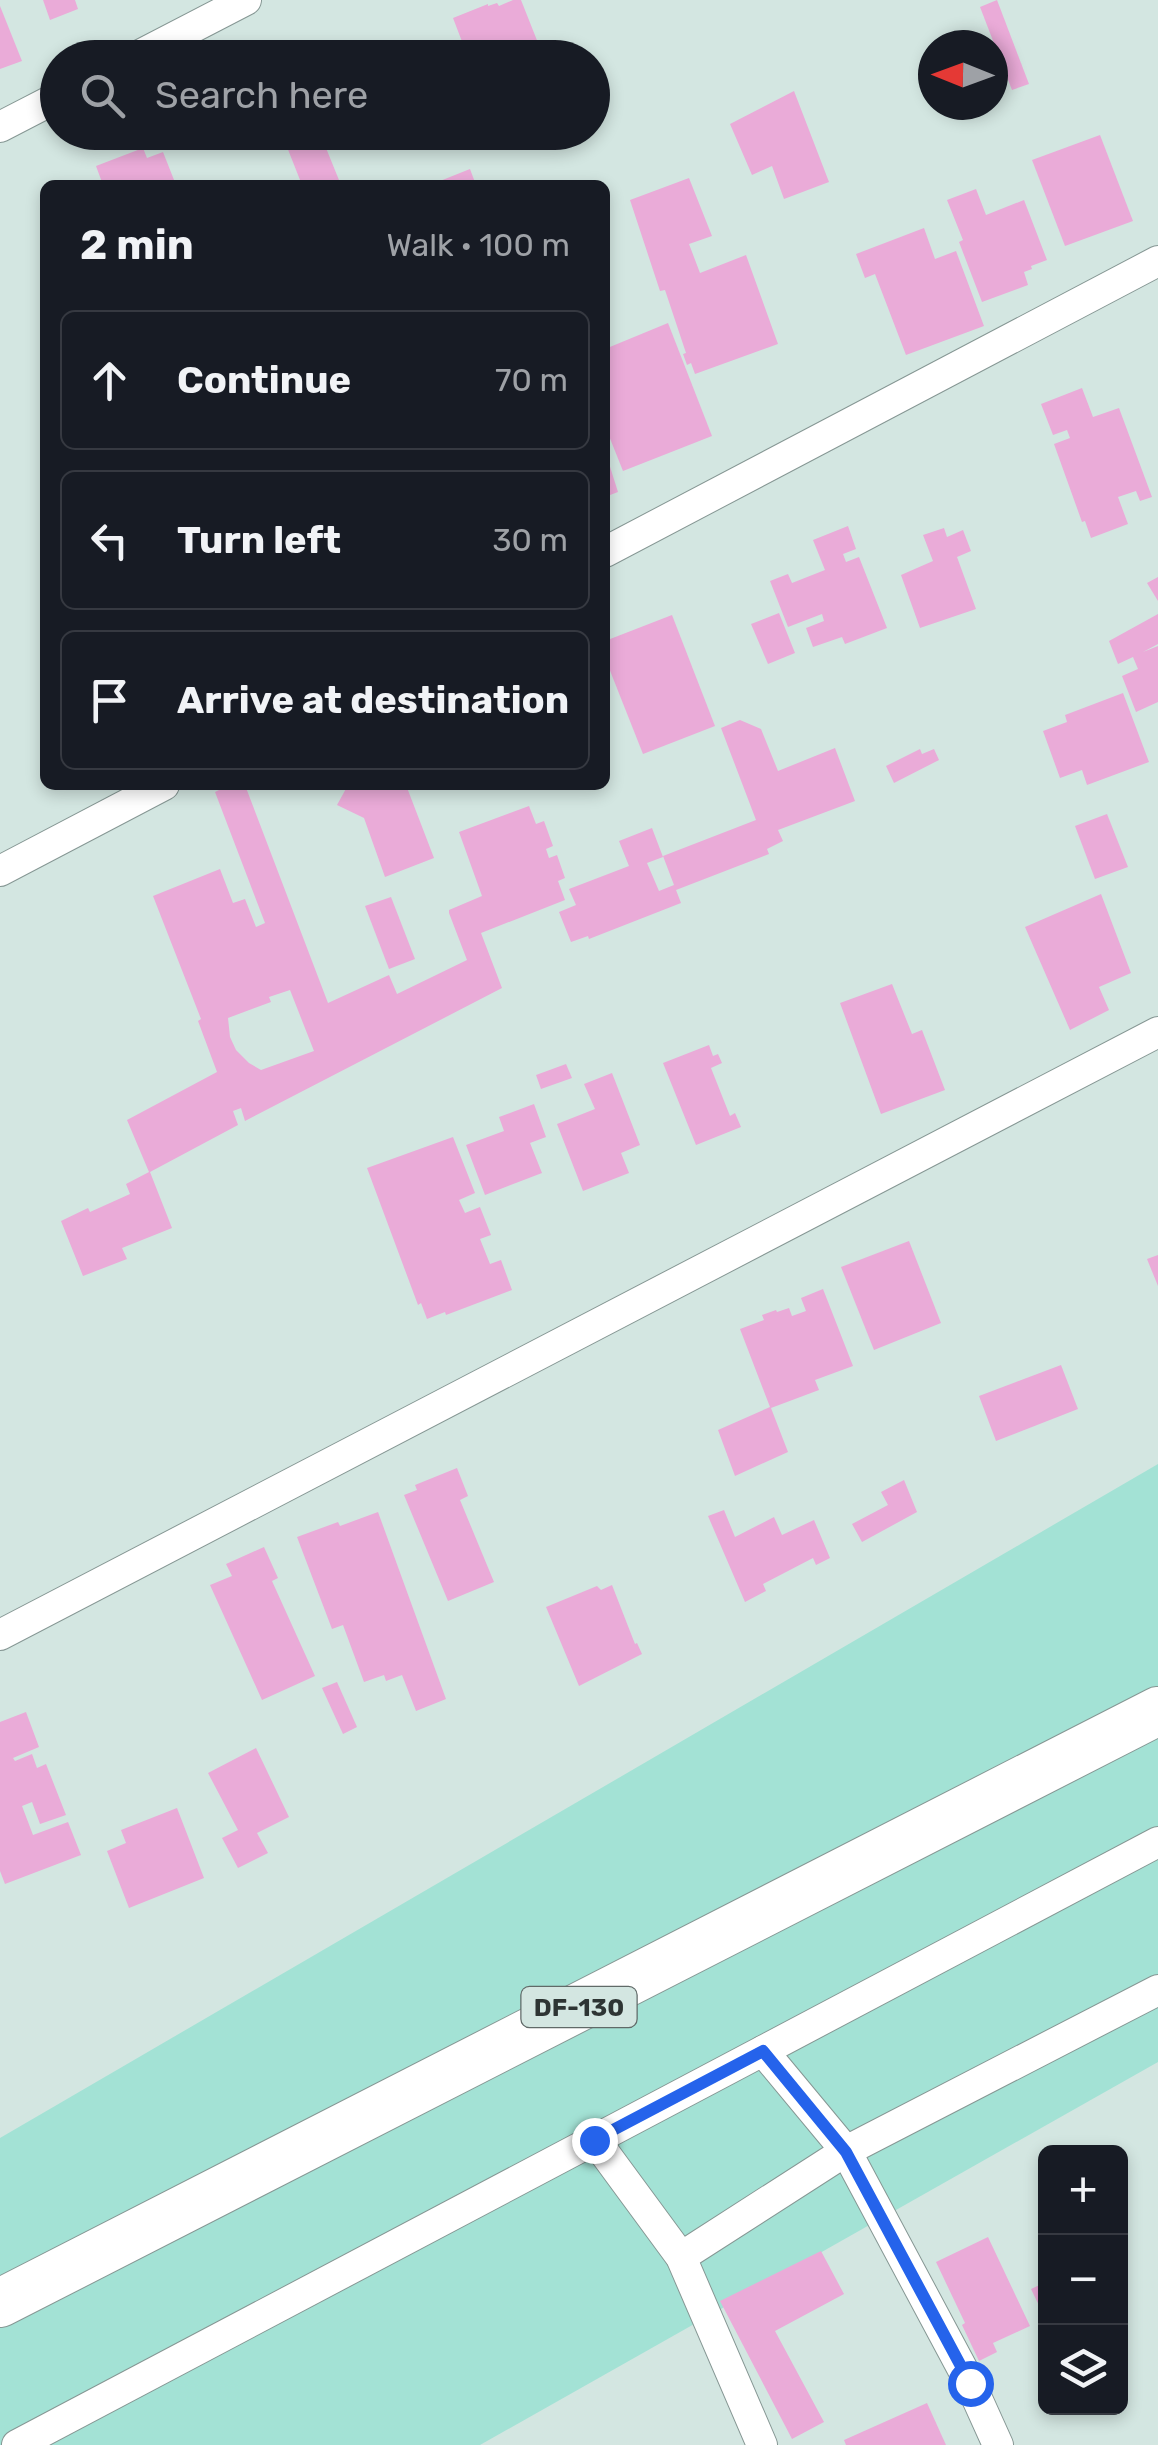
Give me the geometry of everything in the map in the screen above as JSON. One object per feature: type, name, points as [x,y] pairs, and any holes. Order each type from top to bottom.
[{"type":"main road","name":"DF-130","points":[[0,2304],[1158,1711]]},
{"type":"street","points":[[169,40],[246,0]]},
{"type":"street","points":[[0,127],[40,106]]},
{"type":"street","points":[[610,549],[1158,261]]},
{"type":"street","points":[[0,871],[154,790]]},
{"type":"street","points":[[0,1635],[1158,1032]]},
{"type":"street","points":[[17,2445],[1158,1842]]},
{"type":"street","points":[[680,2257],[846,2152],[1158,1990]]},
{"type":"street","points":[[763,2051],[846,2152],[970,2383],[998,2445]]},
{"type":"street","points":[[594,2140],[680,2257],[762,2445]]},
{"type":"green space","points":[[1158,1464],[1158,2062],[480,2445],[0,2445],[0,2138]]},
{"type":"building","points":[[43,0],[75,0],[78,9],[50,20]]},
{"type":"building","points":[[521,0],[537,40],[461,40],[453,18],[488,4],[499,6]]},
{"type":"building","points":[[997,0],[1029,84],[1012,90],[1008,80],[1008,30],[989,30],[980,7]]},
{"type":"building","points":[[0,6],[22,61],[0,69]]},
{"type":"building","points":[[794,91],[829,182],[784,199],[772,166],[752,175],[730,124]]},
{"type":"building","points":[[1100,135],[1133,221],[1065,246],[1032,160]]},
{"type":"building","points":[[138,150],[144,150],[147,158],[163,152],[174,180],[101,180],[96,166]]},
{"type":"building","points":[[288,150],[327,150],[339,180],[300,180]]},
{"type":"building","points":[[470,169],[474,180],[442,180]]},
{"type":"building","points":[[689,178],[712,236],[689,244],[700,273],[746,255],[778,344],[695,374],[691,363],[687,365],[665,290],[660,291],[630,200]]},
{"type":"building","points":[[976,189],[986,215],[1024,200],[1047,260],[1024,272],[1028,285],[982,302],[947,200]]},
{"type":"building","points":[[924,228],[935,259],[956,251],[984,326],[906,355],[875,274],[865,278],[856,254]]},
{"type":"building","points":[[668,323],[712,436],[623,471],[610,438],[610,347]]},
{"type":"building","points":[[1082,388],[1093,417],[1119,408],[1152,497],[1140,501],[1136,491],[1118,497],[1128,524],[1091,538],[1054,444],[1070,438],[1067,430],[1053,435],[1041,404]]},
{"type":"building","points":[[610,467],[618,492],[610,495]]},
{"type":"building","points":[[848,526],[856,549],[843,554],[846,562],[859,557],[887,628],[845,644],[842,637],[813,647],[806,628],[824,621],[822,614],[788,627],[770,581],[788,574],[792,583],[825,570],[813,540]]},
{"type":"building","points":[[944,528],[947,537],[963,530],[971,551],[957,557],[976,609],[920,628],[901,575],[933,561],[923,535]]},
{"type":"building","points":[[1158,577],[1158,601],[1147,583]]},
{"type":"building","points":[[779,613],[795,653],[768,664],[751,624]]},
{"type":"building","points":[[1158,614],[1158,644],[1143,652],[1158,646],[1158,702],[1136,712],[1122,676],[1138,669],[1133,657],[1118,664],[1109,641]]},
{"type":"building","points":[[672,615],[715,726],[643,754],[610,671],[610,639]]},
{"type":"building","points":[[1123,693],[1149,762],[1087,785],[1082,770],[1060,778],[1043,731],[1067,722],[1065,715]]},
{"type":"building","points":[[740,720],[761,729],[778,771],[835,748],[855,801],[778,830],[783,841],[767,849],[769,854],[676,890],[681,903],[589,939],[588,936],[571,942],[559,912],[576,905],[569,889],[629,866],[619,841],[652,828],[663,857],[647,863],[659,891],[674,885],[663,856],[756,820],[721,728]]},
{"type":"building","points":[[920,749],[922,754],[934,749],[939,760],[894,783],[886,766]]},
{"type":"building","points":[[219,790],[247,790],[328,1003],[389,975],[397,994],[467,960],[449,910],[482,896],[459,832],[529,806],[536,824],[544,821],[553,846],[546,849],[549,858],[557,855],[565,878],[558,881],[565,900],[481,933],[502,988],[245,1121],[241,1108],[233,1111],[238,1125],[150,1172],[172,1228],[122,1248],[127,1259],[83,1276],[61,1221],[130,1194],[126,1184],[149,1172],[127,1120],[217,1072],[198,1021],[201,1019],[153,896],[220,869],[233,903],[245,899],[256,927],[265,923],[215,792]],"holes":[[[290,990],[314,1051],[261,1070],[236,1050],[228,1018],[271,1002],[269,997]]]},
{"type":"building","points":[[345,790],[408,790],[434,858],[385,877],[364,818],[337,805]]},
{"type":"building","points":[[1107,814],[1128,867],[1095,879],[1075,826]]},
{"type":"building","points":[[1101,894],[1131,973],[1099,987],[1109,1010],[1070,1030],[1025,927]]},
{"type":"building","points":[[391,897],[415,959],[389,969],[365,906]]},
{"type":"building","points":[[892,984],[912,1034],[922,1030],[945,1090],[881,1114],[840,1003]]},
{"type":"building","points":[[709,1045],[713,1056],[718,1054],[722,1063],[711,1068],[730,1116],[735,1113],[741,1127],[696,1145],[663,1063]]},
{"type":"building","points":[[566,1064],[572,1078],[541,1089],[536,1075]]},
{"type":"building","points":[[612,1073],[640,1145],[621,1153],[629,1173],[583,1191],[557,1124],[595,1109],[584,1084]]},
{"type":"building","points":[[534,1104],[546,1137],[530,1143],[542,1173],[485,1195],[466,1145],[504,1131],[499,1117]]},
{"type":"building","points":[[453,1137],[475,1193],[459,1200],[465,1213],[480,1207],[491,1235],[480,1239],[490,1264],[501,1260],[512,1290],[427,1319],[421,1303],[418,1305],[367,1168]]},
{"type":"building","points":[[909,1241],[941,1323],[874,1350],[841,1267]]},
{"type":"building","points":[[1158,1255],[1158,1286],[1147,1259]]},
{"type":"building","points":[[823,1289],[853,1366],[815,1380],[819,1390],[771,1408],[788,1452],[735,1476],[718,1430],[770,1407],[740,1329],[764,1320],[762,1315],[776,1310],[789,1308],[792,1316],[806,1311],[801,1298]]},
{"type":"building","points":[[1061,1365],[1078,1409],[996,1441],[979,1396]]},
{"type":"building","points":[[457,1468],[468,1496],[460,1500],[494,1582],[448,1601],[404,1495],[417,1490],[415,1485]]},
{"type":"building","points":[[904,1480],[917,1512],[862,1542],[852,1524],[888,1505],[881,1492]]},
{"type":"building","points":[[724,1510],[735,1537],[774,1517],[782,1535],[814,1520],[830,1558],[816,1565],[813,1558],[763,1584],[766,1591],[745,1602],[708,1516]]},
{"type":"building","points":[[378,1512],[446,1699],[416,1711],[402,1675],[386,1681],[384,1675],[364,1682],[343,1625],[332,1629],[297,1537]]},
{"type":"building","points":[[264,1547],[278,1578],[272,1581],[315,1676],[262,1700],[210,1585],[232,1576],[226,1564]]},
{"type":"building","points":[[612,1585],[642,1654],[579,1686],[546,1607],[597,1586],[601,1590]]},
{"type":"building","points":[[337,1682],[357,1727],[343,1734],[322,1688]]},
{"type":"building","points":[[26,1712],[39,1747],[13,1758],[15,1761],[32,1754],[37,1768],[46,1764],[66,1815],[40,1824],[32,1802],[22,1806],[33,1835],[68,1822],[81,1855],[5,1884],[0,1871],[0,1722]]},
{"type":"building","points":[[256,1748],[289,1817],[257,1833],[268,1853],[238,1868],[222,1838],[238,1830],[208,1773]]},
{"type":"building","points":[[177,1808],[204,1878],[129,1908],[107,1851],[126,1843],[121,1830]]},
{"type":"building","points":[[988,2237],[1030,2326],[993,2343],[997,2352],[979,2361],[936,2262]]},
{"type":"building","points":[[821,2251],[844,2294],[775,2331],[824,2422],[792,2439],[720,2301]]},
{"type":"building","points":[[927,2403],[946,2445],[846,2445],[844,2440]]},
{"type":"route","points":[[594,2140],[763,2051],[846,2152],[970,2383]]}]
